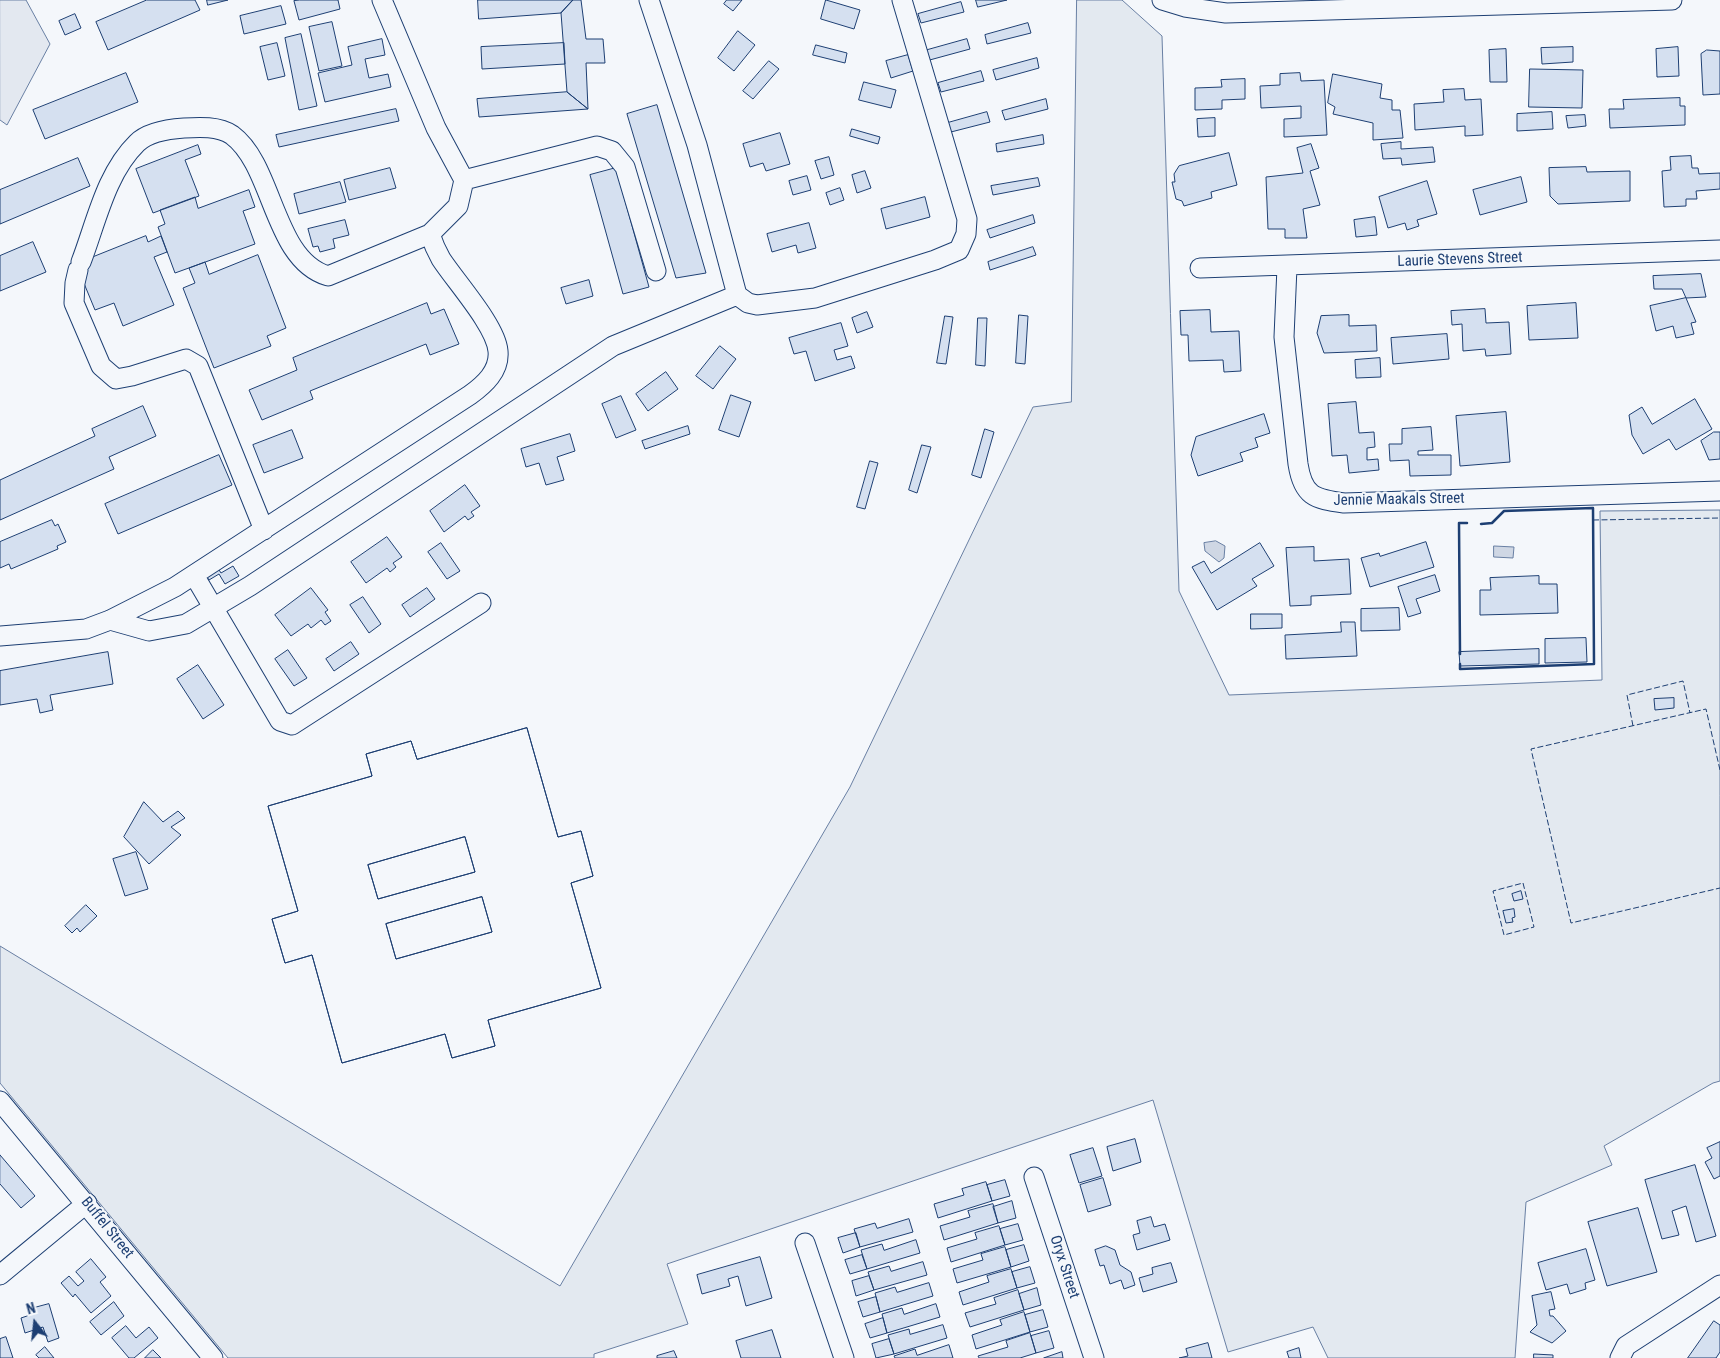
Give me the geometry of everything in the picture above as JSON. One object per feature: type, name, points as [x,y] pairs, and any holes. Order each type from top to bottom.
[{"type":"street","points":[[264,530],[198,366],[186,359],[132,376],[116,379],[101,366],[74,303],[75,283],[116,170],[138,142],[155,133],[173,128],[199,127],[217,129],[232,135],[249,155],[297,255],[315,272],[328,276],[430,234],[458,206],[464,180],[436,128],[382,0]]},
{"type":"street","points":[[649,0],[697,146],[737,295],[748,303],[757,305],[815,298],[935,260],[959,250],[966,234],[967,219],[902,0]]},
{"type":"street","points":[[1162,0],[1185,7],[1226,13],[1672,0]]},
{"type":"street","points":[[464,180],[597,146],[612,151],[626,166],[656,271]]},
{"type":"street","points":[[0,636],[86,629],[110,620],[175,587],[485,384],[495,370],[498,352],[493,335],[441,259],[430,234]]},
{"type":"street","name":"Laurie Stevens Street","points":[[1200,268],[1287,267],[1720,250]]},
{"type":"street","name":"Jennie Maakals Street","points":[[1287,267],[1284,337],[1298,464],[1301,481],[1306,491],[1322,500],[1344,503],[1720,492]]},
{"type":"street","points":[[110,620],[149,631],[186,624],[250,586],[613,346],[737,295]]},
{"type":"street","points":[[194,575],[280,721],[292,725],[481,603]]},
{"type":"street","name":"Buffel Street","points":[[0,1101],[87,1203],[213,1358]]},
{"type":"street","name":"Oryx Street","points":[[1034,1177],[1094,1358]]},
{"type":"street","points":[[0,1275],[87,1203]]},
{"type":"street","points":[[805,1243],[844,1358]]},
{"type":"street","points":[[1620,1358],[1626,1346],[1720,1285]]},
{"type":"shaded area","points":[[0,0],[26,0],[50,44],[7,125],[0,120]]},
{"type":"shaded area","points":[[1077,0],[1122,0],[1162,36],[1179,591],[1229,695],[1602,680],[1600,511],[1720,510],[1720,1081],[1713,1083],[1604,1146],[1612,1165],[1526,1202],[1515,1358],[1328,1358],[1313,1327],[1228,1352],[1153,1100],[667,1264],[688,1324],[594,1354],[594,1358],[228,1358],[0,1083],[0,946],[560,1286],[850,787],[1033,407],[1071,402]]},
{"type":"shaded area","points":[[1216,541],[1225,546],[1224,558],[1219,562],[1205,551],[1204,543]]},
{"type":"shaded area","points":[[1494,546],[1514,547],[1513,558],[1494,557]]},
{"type":"building","points":[[147,0],[195,0],[200,10],[108,50],[96,22]]},
{"type":"building","points":[[207,0],[228,0],[208,5]]},
{"type":"building","points":[[338,0],[340,9],[299,20],[294,1]]},
{"type":"building","points":[[478,0],[573,0],[561,13],[479,19]]},
{"type":"building","points":[[573,0],[581,0],[586,39],[603,39],[605,63],[586,63],[588,109],[567,92],[561,13]]},
{"type":"building","points":[[727,0],[742,0],[733,11],[724,4]]},
{"type":"building","points":[[826,0],[860,10],[854,29],[821,19]]},
{"type":"building","points":[[976,0],[1007,0],[978,7]]},
{"type":"building","points":[[961,2],[964,12],[921,23],[918,14]]},
{"type":"building","points":[[281,6],[286,24],[244,34],[240,16]]},
{"type":"building","points":[[75,14],[81,28],[65,35],[59,21]]},
{"type":"building","points":[[332,22],[342,66],[319,71],[309,27]]},
{"type":"building","points":[[1028,23],[1031,33],[987,44],[985,35]]},
{"type":"building","points":[[738,31],[755,45],[734,71],[718,58]]},
{"type":"building","points":[[301,34],[317,106],[299,110],[285,38]]},
{"type":"building","points":[[382,39],[385,55],[365,59],[369,78],[388,74],[391,87],[325,102],[318,73],[352,65],[348,47]]},
{"type":"building","points":[[967,39],[970,49],[926,61],[924,51]]},
{"type":"building","points":[[277,43],[285,76],[268,80],[260,47]]},
{"type":"building","points":[[564,43],[565,64],[482,69],[481,47]]},
{"type":"building","points":[[816,45],[847,53],[845,63],[813,55]]},
{"type":"building","points":[[1573,47],[1573,62],[1542,64],[1541,48]]},
{"type":"building","points":[[1678,47],[1679,76],[1657,77],[1656,49]]},
{"type":"building","points":[[1506,49],[1507,82],[1490,82],[1489,50]]},
{"type":"building","points":[[1707,50],[1720,51],[1720,94],[1703,95],[1701,54]]},
{"type":"building","points":[[908,55],[913,71],[891,78],[886,61]]},
{"type":"building","points":[[1037,58],[1039,68],[996,80],[993,70]]},
{"type":"building","points":[[769,61],[779,69],[753,99],[743,91]]},
{"type":"building","points":[[1530,69],[1583,70],[1582,108],[1529,107]]},
{"type":"building","points":[[981,71],[984,81],[941,92],[938,83]]},
{"type":"building","points":[[126,73],[138,102],[45,139],[33,110]]},
{"type":"building","points":[[1300,73],[1301,81],[1324,80],[1327,135],[1284,137],[1284,119],[1301,118],[1301,106],[1261,108],[1260,86],[1280,85],[1280,74]]},
{"type":"building","points":[[1333,74],[1382,84],[1380,98],[1392,100],[1392,110],[1400,110],[1403,138],[1373,140],[1373,123],[1333,114],[1335,107],[1328,103]]},
{"type":"building","points":[[1245,79],[1245,99],[1222,100],[1222,109],[1195,110],[1195,88],[1222,87],[1221,80]]},
{"type":"building","points":[[864,82],[896,90],[891,108],[859,100]]},
{"type":"building","points":[[1464,89],[1465,100],[1481,99],[1483,135],[1465,136],[1465,126],[1415,130],[1414,104],[1444,102],[1443,90]]},
{"type":"building","points":[[567,92],[588,109],[479,117],[477,99]]},
{"type":"building","points":[[1680,98],[1680,106],[1685,106],[1685,125],[1610,128],[1609,109],[1624,109],[1623,100]]},
{"type":"building","points":[[1046,99],[1048,109],[1005,120],[1002,111]]},
{"type":"building","points":[[657,105],[706,273],[676,278],[627,114]]},
{"type":"building","points":[[396,109],[399,121],[279,147],[276,135]]},
{"type":"building","points":[[987,112],[990,122],[947,133],[944,124]]},
{"type":"building","points":[[1552,112],[1553,129],[1517,131],[1517,114]]},
{"type":"building","points":[[1585,115],[1586,126],[1568,128],[1566,116]]},
{"type":"building","points":[[1215,118],[1215,136],[1198,137],[1197,119]]},
{"type":"building","points":[[852,129],[880,137],[878,144],[850,136]]},
{"type":"building","points":[[780,133],[790,164],[766,171],[763,163],[750,167],[743,144]]},
{"type":"building","points":[[1043,135],[1044,144],[997,152],[996,144]]},
{"type":"building","points":[[1401,142],[1401,149],[1433,147],[1435,162],[1402,165],[1401,158],[1383,159],[1381,144]]},
{"type":"building","points":[[1311,144],[1319,168],[1310,171],[1320,205],[1303,209],[1307,238],[1285,238],[1285,229],[1268,229],[1266,177],[1303,173],[1297,148]]},
{"type":"building","points":[[198,145],[201,154],[185,160],[199,196],[153,213],[136,169]]},
{"type":"building","points":[[1229,153],[1237,185],[1211,192],[1212,198],[1184,206],[1182,201],[1176,199],[1172,182],[1175,182],[1174,174],[1179,166]]},
{"type":"building","points":[[1691,156],[1692,168],[1698,168],[1699,174],[1720,173],[1720,189],[1696,191],[1697,199],[1686,199],[1686,206],[1664,207],[1662,171],[1671,170],[1670,157]]},
{"type":"building","points":[[829,157],[834,175],[821,179],[815,161]]},
{"type":"building","points":[[78,158],[90,186],[0,224],[0,190]]},
{"type":"building","points":[[1586,167],[1587,172],[1630,171],[1630,201],[1558,204],[1550,196],[1549,168]]},
{"type":"building","points":[[390,168],[396,188],[349,200],[344,180]]},
{"type":"building","points":[[616,168],[649,287],[623,294],[590,175]]},
{"type":"building","points":[[865,171],[871,188],[857,193],[852,175]]},
{"type":"building","points":[[807,176],[811,190],[793,195],[789,181]]},
{"type":"building","points":[[1521,177],[1527,202],[1480,215],[1473,190]]},
{"type":"building","points":[[1038,178],[1040,186],[993,195],[991,186]]},
{"type":"building","points":[[1427,181],[1437,214],[1417,220],[1419,226],[1407,230],[1405,223],[1388,228],[1379,197]]},
{"type":"building","points":[[340,182],[346,202],[299,214],[294,194]]},
{"type":"building","points":[[840,188],[844,200],[830,205],[826,193]]},
{"type":"building","points":[[249,190],[255,207],[243,211],[255,244],[175,273],[158,227],[165,224],[160,210],[195,197],[198,208]]},
{"type":"building","points":[[925,197],[930,217],[886,229],[881,209]]},
{"type":"building","points":[[1033,215],[1035,223],[990,238],[987,230]]},
{"type":"building","points":[[1375,217],[1377,235],[1356,237],[1354,220]]},
{"type":"building","points":[[345,220],[349,235],[333,239],[335,248],[320,252],[318,246],[313,247],[308,229]]},
{"type":"building","points":[[809,223],[816,248],[798,253],[796,245],[772,252],[767,234]]},
{"type":"building","points":[[146,236],[148,242],[161,236],[167,252],[154,257],[174,305],[123,326],[114,303],[95,310],[76,264]]},
{"type":"building","points":[[33,242],[46,272],[0,291],[0,256]]},
{"type":"building","points":[[1033,247],[1036,255],[990,270],[988,262]]},
{"type":"building","points":[[258,255],[286,328],[267,336],[271,346],[214,368],[183,288],[195,283],[189,268],[205,262],[209,274]]},
{"type":"building","points":[[1701,274],[1706,297],[1686,298],[1682,289],[1654,289],[1653,276]]},
{"type":"building","points":[[589,280],[593,296],[566,304],[561,288]]},
{"type":"building","points":[[1686,298],[1696,322],[1691,323],[1694,334],[1676,338],[1673,326],[1656,331],[1650,306]]},
{"type":"building","points":[[427,303],[431,314],[444,309],[459,344],[430,355],[426,344],[310,391],[313,399],[262,420],[249,390],[297,370],[293,358]]},
{"type":"building","points":[[1576,303],[1578,338],[1529,340],[1527,306]]},
{"type":"building","points":[[1485,309],[1486,323],[1509,322],[1511,354],[1486,356],[1485,349],[1463,351],[1462,324],[1452,325],[1451,311]]},
{"type":"building","points":[[1210,310],[1211,332],[1239,331],[1241,371],[1224,372],[1223,360],[1189,361],[1188,335],[1181,335],[1180,311]]},
{"type":"building","points":[[867,312],[873,327],[857,333],[852,318]]},
{"type":"building","points":[[1019,315],[1028,316],[1025,364],[1016,363]]},
{"type":"building","points":[[1349,315],[1349,326],[1376,325],[1377,351],[1324,353],[1317,333],[1321,316]]},
{"type":"building","points":[[945,316],[953,317],[946,364],[937,363]]},
{"type":"building","points":[[978,318],[987,318],[985,366],[976,365]]},
{"type":"building","points":[[841,323],[848,346],[834,350],[837,360],[851,356],[855,368],[815,381],[806,351],[794,354],[789,338]]},
{"type":"building","points":[[1447,334],[1449,359],[1393,364],[1391,338]]},
{"type":"building","points":[[720,346],[736,359],[713,389],[696,376]]},
{"type":"building","points":[[1380,358],[1381,377],[1356,378],[1355,360]]},
{"type":"building","points":[[666,372],[678,389],[648,411],[636,394]]},
{"type":"building","points":[[731,395],[751,402],[739,437],[719,430]]},
{"type":"building","points":[[621,396],[636,430],[616,438],[602,404]]},
{"type":"building","points":[[1695,399],[1712,429],[1676,450],[1669,439],[1643,454],[1632,435],[1629,415],[1642,407],[1652,424]]},
{"type":"building","points":[[1356,402],[1359,433],[1374,432],[1375,447],[1367,448],[1367,460],[1378,459],[1379,470],[1349,473],[1347,455],[1332,456],[1328,404]]},
{"type":"building","points":[[143,406],[156,436],[109,457],[114,469],[0,520],[0,480],[95,436],[92,429]]},
{"type":"building","points":[[1506,412],[1510,462],[1460,466],[1456,416]]},
{"type":"building","points":[[1264,414],[1270,433],[1255,438],[1258,447],[1240,453],[1243,461],[1198,476],[1191,455],[1196,437]]},
{"type":"building","points":[[688,426],[690,434],[645,449],[642,441]]},
{"type":"building","points":[[1431,427],[1433,450],[1418,451],[1418,455],[1451,455],[1451,475],[1410,476],[1409,460],[1390,461],[1389,444],[1402,444],[1402,429]]},
{"type":"building","points":[[985,429],[994,432],[981,478],[972,475]]},
{"type":"building","points":[[292,430],[303,458],[264,473],[253,445]]},
{"type":"building","points":[[1714,432],[1720,432],[1720,459],[1709,460],[1701,441]]},
{"type":"building","points":[[570,434],[575,451],[557,457],[564,480],[546,485],[539,463],[526,467],[521,449]]},
{"type":"building","points":[[922,445],[931,447],[917,493],[909,490]]},
{"type":"building","points":[[219,455],[232,485],[118,534],[105,504]]},
{"type":"building","points":[[870,461],[878,463],[865,509],[857,507]]},
{"type":"building","points":[[465,485],[480,506],[471,512],[474,516],[468,520],[465,516],[444,532],[430,511]]},
{"type":"building","points":[[52,520],[55,526],[58,524],[66,542],[57,546],[58,549],[11,569],[9,564],[0,568],[0,542]]},
{"type":"building","points":[[387,537],[402,557],[393,563],[396,567],[390,572],[387,568],[366,583],[351,562]]},
{"type":"building","points":[[1426,542],[1434,567],[1370,587],[1361,558],[1379,553],[1380,556]]},
{"type":"building","points":[[441,543],[460,571],[447,579],[428,552]]},
{"type":"building","points":[[1260,543],[1274,566],[1252,579],[1257,586],[1217,610],[1192,567],[1204,561],[1211,573]]},
{"type":"building","points":[[1314,547],[1314,561],[1349,559],[1351,594],[1311,596],[1311,605],[1290,606],[1286,548]]},
{"type":"building","points":[[209,554],[221,573],[233,566],[239,576],[225,584],[219,574],[209,580],[197,562]]},
{"type":"building","points":[[1435,575],[1440,591],[1416,599],[1421,613],[1408,617],[1398,587]]},
{"type":"building","points":[[1539,576],[1539,584],[1557,584],[1558,613],[1480,615],[1480,590],[1491,590],[1490,578]]},
{"type":"building","points":[[311,588],[328,610],[325,612],[331,621],[325,625],[321,620],[311,628],[308,624],[291,636],[275,615]]},
{"type":"building","points":[[427,588],[435,599],[410,617],[402,605]]},
{"type":"building","points":[[363,597],[381,624],[369,633],[350,605]]},
{"type":"building","points":[[1399,608],[1400,630],[1361,631],[1361,609]]},
{"type":"building","points":[[1251,614],[1282,614],[1282,628],[1251,629]]},
{"type":"building","points":[[1341,622],[1355,622],[1357,656],[1286,659],[1285,635],[1341,632]]},
{"type":"building","points":[[1586,638],[1587,662],[1545,663],[1545,639]]},
{"type":"building","points":[[351,642],[359,654],[334,671],[326,659]]},
{"type":"building","points":[[1539,649],[1539,664],[1460,666],[1459,652]]},
{"type":"building","points":[[288,650],[307,678],[294,686],[275,659]]},
{"type":"building","points":[[108,652],[113,684],[50,695],[53,710],[40,713],[37,699],[0,705],[0,671]]},
{"type":"building","points":[[198,665],[224,705],[203,719],[177,679]]},
{"type":"building","points":[[1674,698],[1674,708],[1655,710],[1654,699]]},
{"type":"building","points":[[527,728],[558,837],[581,831],[593,876],[571,883],[601,988],[488,1020],[495,1046],[452,1058],[445,1034],[342,1063],[312,955],[285,963],[272,919],[298,911],[268,806],[372,776],[366,754],[411,741],[417,759]],"holes":[[[465,837],[475,872],[378,899],[368,865]],[[482,897],[492,932],[396,959],[386,924]]]},
{"type":"building","points":[[527,728],[558,837],[581,831],[593,876],[571,883],[601,988],[488,1020],[495,1046],[452,1058],[445,1034],[342,1063],[312,955],[285,963],[272,919],[298,911],[268,806],[372,776],[366,754],[411,741],[417,759]]},
{"type":"building","points":[[144,802],[163,822],[178,811],[185,818],[171,827],[181,835],[149,864],[124,837]]},
{"type":"building","points":[[465,837],[475,872],[378,899],[368,865]]},
{"type":"building","points":[[136,852],[148,889],[125,896],[113,859]]},
{"type":"building","points":[[1521,891],[1523,899],[1514,901],[1512,894]]},
{"type":"building","points":[[482,897],[492,932],[396,959],[386,924]]},
{"type":"building","points":[[86,905],[97,916],[80,932],[77,928],[72,933],[65,926]]},
{"type":"building","points":[[1514,909],[1515,917],[1512,918],[1513,922],[1506,923],[1503,911]]},
{"type":"building","points":[[1135,1139],[1141,1162],[1113,1171],[1107,1147]]},
{"type":"building","points":[[1720,1142],[1720,1176],[1714,1179],[1705,1162],[1712,1158],[1707,1148]]},
{"type":"building","points":[[1093,1148],[1102,1176],[1079,1183],[1070,1155]]},
{"type":"building","points":[[0,1155],[35,1196],[21,1208],[0,1184]]},
{"type":"building","points":[[1695,1165],[1716,1236],[1696,1242],[1686,1206],[1672,1211],[1679,1235],[1662,1239],[1645,1180]]},
{"type":"building","points":[[1103,1178],[1111,1205],[1088,1212],[1080,1185]]},
{"type":"building","points":[[1005,1180],[1010,1196],[992,1201],[987,1185]]},
{"type":"building","points":[[986,1182],[992,1201],[938,1218],[934,1204],[964,1195],[962,1189]]},
{"type":"building","points":[[1012,1201],[1016,1218],[998,1223],[993,1207]]},
{"type":"building","points":[[993,1204],[998,1223],[944,1240],[940,1226],[970,1217],[968,1211]]},
{"type":"building","points":[[1638,1208],[1657,1272],[1607,1286],[1588,1222]]},
{"type":"building","points":[[1151,1217],[1154,1227],[1165,1224],[1170,1240],[1137,1250],[1133,1235],[1140,1233],[1137,1221]]},
{"type":"building","points":[[909,1219],[913,1232],[860,1247],[854,1229],[875,1223],[877,1228]]},
{"type":"building","points":[[1018,1224],[1023,1240],[1005,1245],[1000,1229]]},
{"type":"building","points":[[999,1226],[1005,1245],[951,1262],[947,1248],[977,1239],[975,1233]]},
{"type":"building","points":[[856,1233],[860,1247],[843,1253],[838,1238]]},
{"type":"building","points":[[916,1240],[920,1253],[867,1269],[861,1250],[882,1244],[884,1250]]},
{"type":"building","points":[[1024,1245],[1029,1261],[1011,1267],[1006,1250]]},
{"type":"building","points":[[1106,1246],[1115,1250],[1120,1265],[1131,1272],[1135,1285],[1124,1289],[1121,1280],[1110,1284],[1104,1265],[1100,1266],[1095,1250]]},
{"type":"building","points":[[1005,1247],[1011,1267],[957,1283],[953,1269],[983,1260],[981,1254]]},
{"type":"building","points":[[1586,1249],[1595,1280],[1585,1283],[1586,1289],[1570,1294],[1567,1284],[1546,1290],[1538,1263]]},
{"type":"building","points":[[862,1255],[867,1269],[850,1274],[845,1260]]},
{"type":"building","points":[[760,1257],[772,1298],[746,1306],[738,1276],[728,1279],[730,1286],[702,1294],[697,1275]]},
{"type":"building","points":[[91,1259],[106,1277],[100,1282],[111,1296],[91,1313],[75,1294],[73,1297],[61,1283],[69,1276],[78,1286],[84,1281],[76,1272]]},
{"type":"building","points":[[923,1262],[927,1275],[874,1290],[868,1272],[889,1266],[891,1271]]},
{"type":"building","points":[[1171,1263],[1177,1282],[1143,1292],[1139,1278],[1153,1274],[1152,1268]]},
{"type":"building","points":[[1030,1267],[1035,1283],[1017,1288],[1012,1272]]},
{"type":"building","points":[[1011,1269],[1017,1288],[963,1305],[959,1292],[989,1282],[987,1276]]},
{"type":"building","points":[[869,1276],[874,1290],[856,1296],[852,1281]]},
{"type":"building","points":[[929,1283],[933,1296],[880,1312],[875,1293],[895,1287],[897,1292]]},
{"type":"building","points":[[1037,1288],[1041,1305],[1024,1310],[1019,1294]]},
{"type":"building","points":[[1018,1290],[1024,1310],[970,1327],[965,1313],[996,1304],[994,1298]]},
{"type":"building","points":[[1551,1292],[1555,1309],[1549,1310],[1550,1316],[1553,1316],[1566,1331],[1552,1343],[1530,1332],[1537,1325],[1532,1296]]},
{"type":"building","points":[[876,1297],[880,1312],[863,1317],[858,1302]]},
{"type":"building","points":[[114,1302],[124,1316],[101,1335],[90,1322]]},
{"type":"building","points":[[49,1304],[59,1338],[48,1342],[43,1327],[25,1333],[21,1318],[36,1313],[34,1308]]},
{"type":"building","points":[[936,1304],[940,1317],[887,1333],[882,1314],[902,1308],[904,1314]]},
{"type":"building","points":[[1043,1310],[1048,1327],[1030,1332],[1025,1315]]},
{"type":"building","points":[[1024,1312],[1030,1332],[976,1349],[972,1335],[1002,1325],[1000,1320]]},
{"type":"building","points":[[883,1318],[887,1333],[870,1338],[865,1324]]},
{"type":"building","points":[[1714,1321],[1720,1325],[1720,1352],[1716,1358],[1688,1358]]},
{"type":"building","points":[[943,1325],[947,1338],[894,1354],[888,1335],[909,1329],[910,1334]]},
{"type":"building","points":[[126,1326],[136,1338],[149,1327],[158,1338],[134,1358],[129,1358],[112,1338]]},
{"type":"building","points":[[772,1330],[781,1358],[741,1358],[736,1341]]},
{"type":"building","points":[[1049,1331],[1054,1348],[1036,1353],[1031,1336]]},
{"type":"building","points":[[1030,1333],[1036,1353],[1020,1358],[979,1358],[978,1356],[1008,1347],[1006,1341]]},
{"type":"building","points":[[6,1337],[13,1358],[0,1358],[0,1339]]},
{"type":"building","points":[[889,1339],[894,1354],[876,1358],[872,1344]]},
{"type":"building","points":[[1208,1343],[1212,1358],[1179,1358],[1188,1356],[1186,1349]]},
{"type":"building","points":[[949,1345],[953,1358],[895,1358],[894,1356],[915,1349],[917,1355]]},
{"type":"building","points":[[45,1347],[54,1358],[39,1358],[36,1355]]},
{"type":"building","points":[[1299,1348],[1301,1358],[1289,1358],[1287,1352]]},
{"type":"building","points":[[153,1350],[161,1358],[145,1358]]},
{"type":"building","points":[[674,1351],[677,1358],[657,1358],[657,1356]]},
{"type":"building","points":[[1062,1352],[1063,1358],[1044,1358]]},
{"type":"building","points":[[1534,1354],[1553,1355],[1553,1358],[1534,1358]]},
{"type":"fence","points":[[1593,520],[1720,518]]},
{"type":"fence","points":[[1633,726],[1627,695],[1683,681],[1690,713]]},
{"type":"fence","points":[[1720,770],[1706,709],[1531,749],[1571,923],[1720,888]]},
{"type":"fence","points":[[1523,883],[1534,927],[1504,935],[1493,891],[1523,883]]},
{"type":"wall","points":[[1460,664],[1460,669],[1594,664],[1593,508],[1504,511],[1492,523],[1481,524]]},
{"type":"wall","points":[[1460,654],[1459,523],[1467,523]]}]
